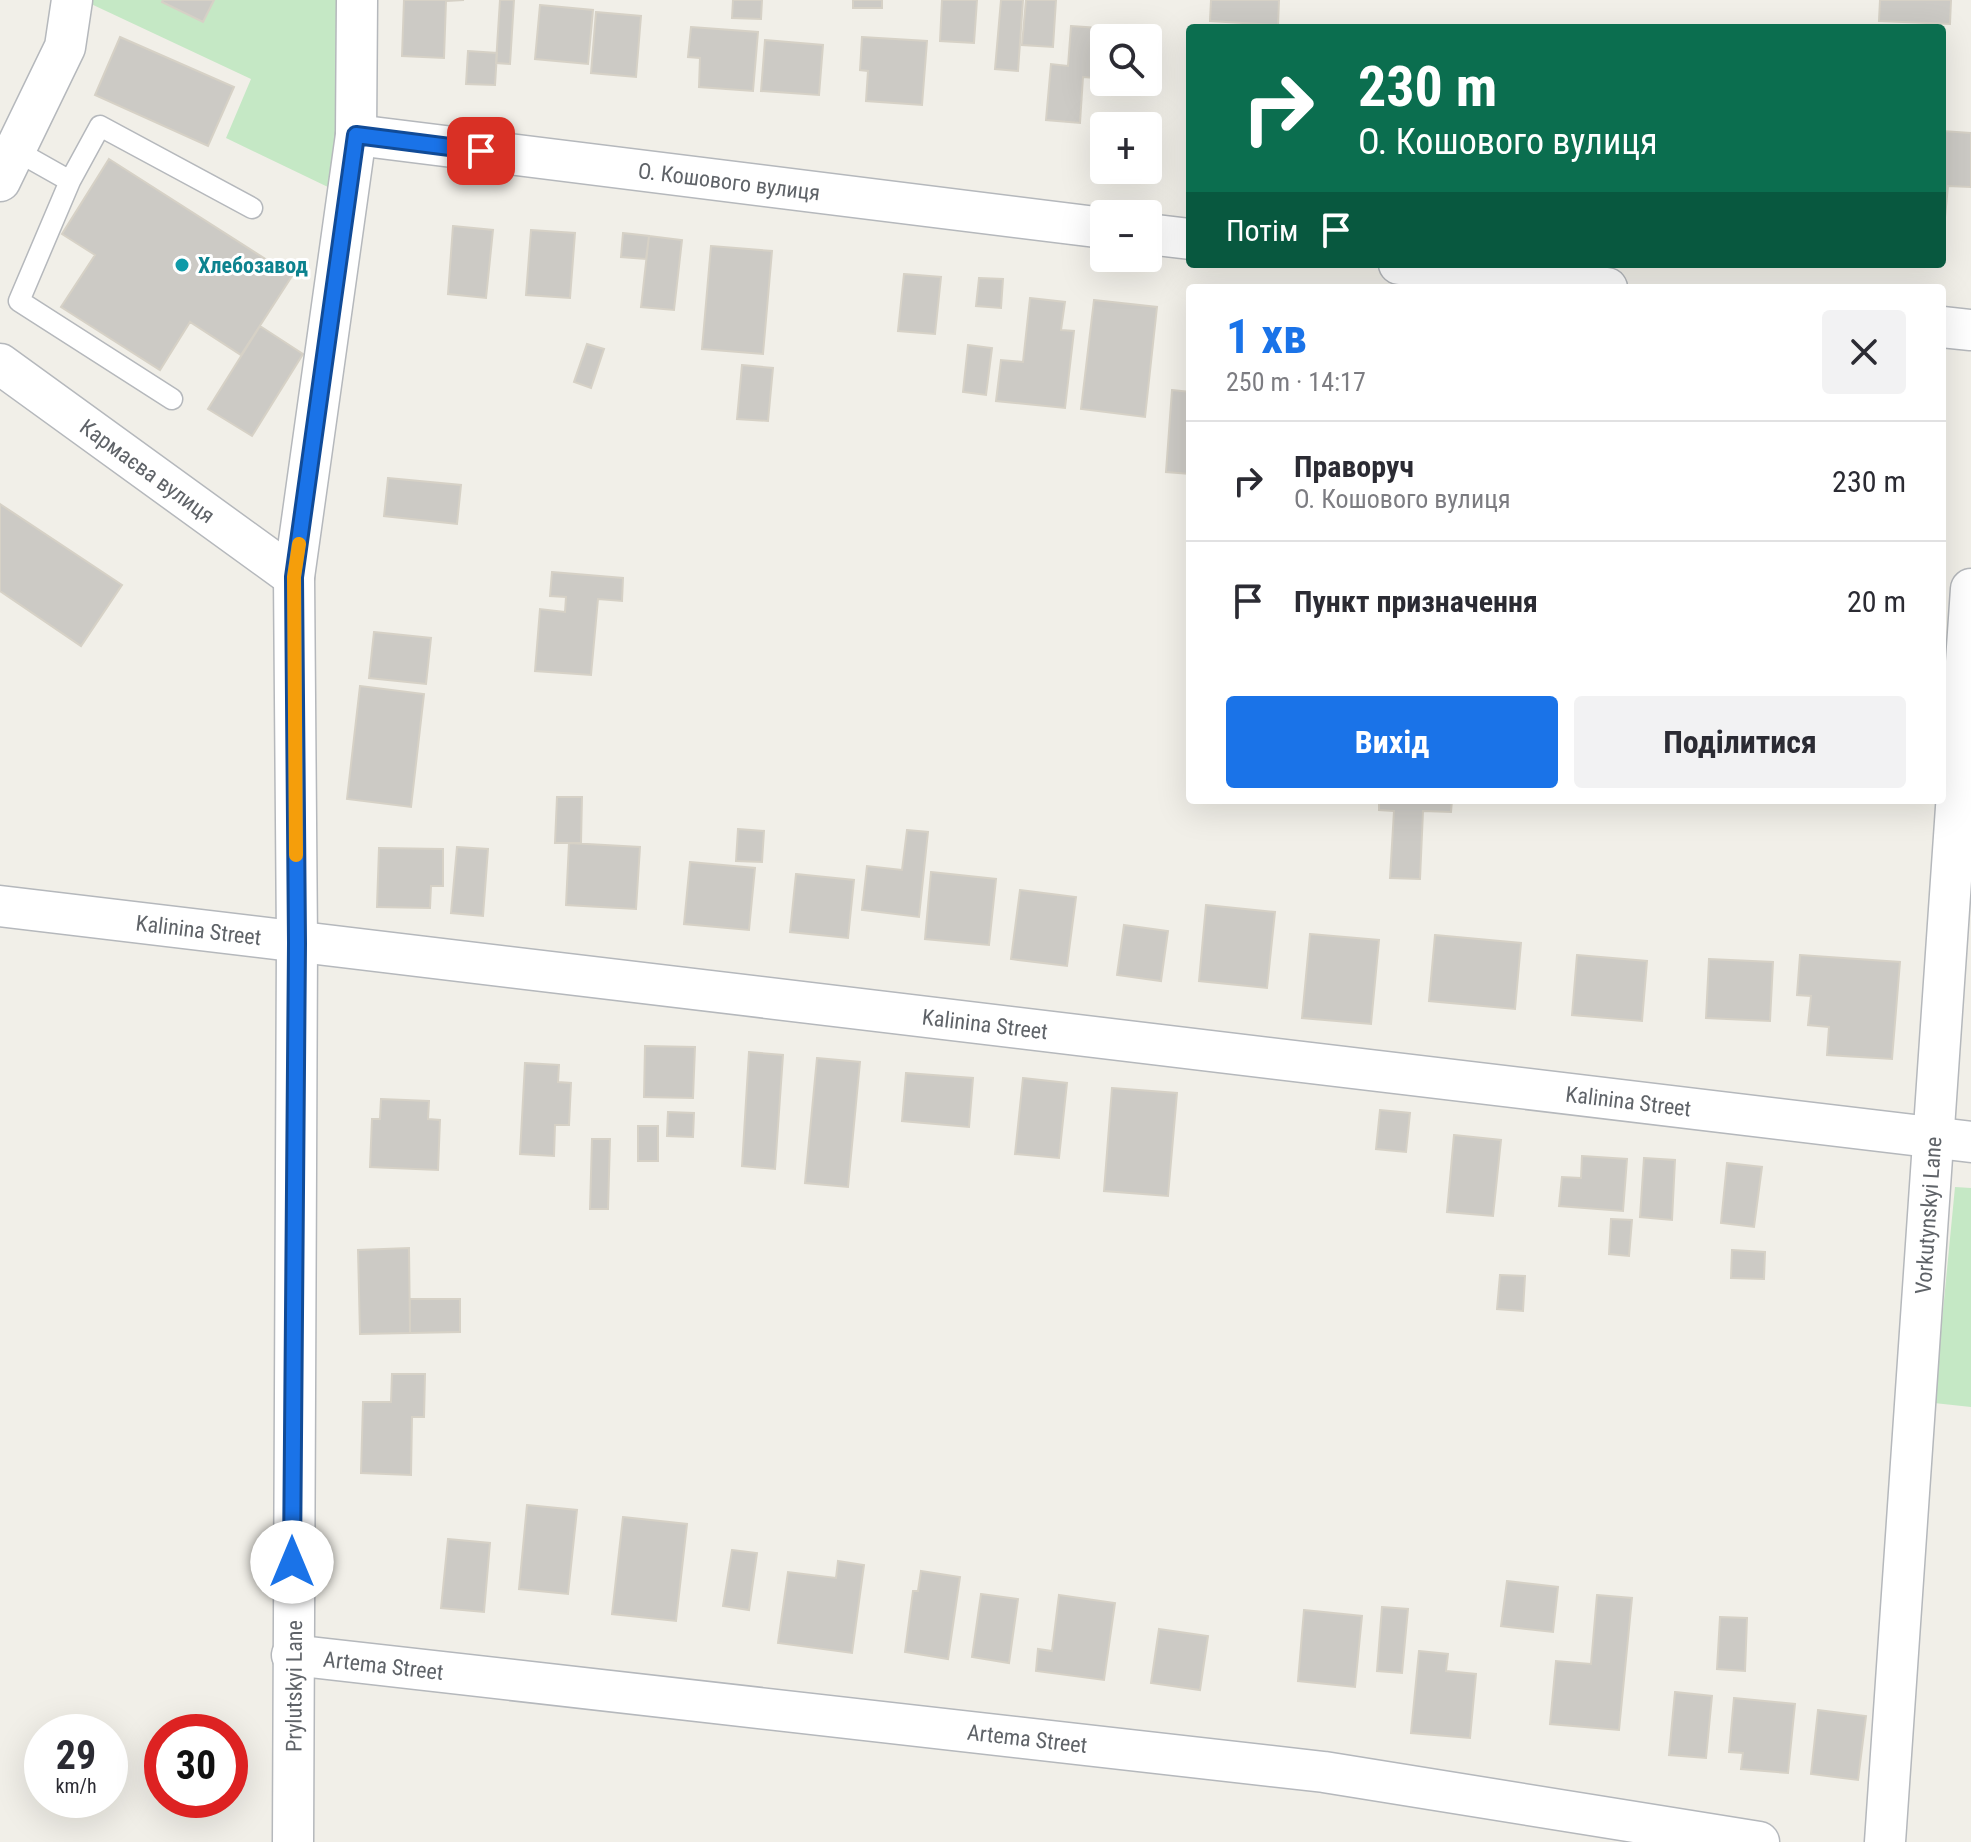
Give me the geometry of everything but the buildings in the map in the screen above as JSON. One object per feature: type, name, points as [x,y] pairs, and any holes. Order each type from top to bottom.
[{"type":"street","points":[[8,165],[65,47],[72,0]]},
{"type":"street","name":"Prylutskyi Lane","points":[[293,1842],[297,943],[294,577],[356,135],[357,0]]},
{"type":"street","name":"О. Кошового вулиця","points":[[356,135],[1090,226]]},
{"type":"street","points":[[1162,236],[1186,239]]},
{"type":"street","points":[[1434,268],[1572,284]]},
{"type":"street","points":[[1946,327],[1971,330]]},
{"type":"street","name":"Кармаєва вулиця","points":[[0,364],[294,577]]},
{"type":"street","name":"Vorkutynskyi Lane","points":[[1885,1842],[1952,1140],[1971,589]]},
{"type":"street","name":"Kalinina Street","points":[[0,906],[1952,1140]]},
{"type":"street","name":"Artema Street","points":[[292,1655],[1324,1772],[1759,1842]]},
{"type":"lane","points":[[172,399],[19,301],[70,181],[100,126],[252,208]]},
{"type":"lane","points":[[8,165],[70,181]]},
{"type":"green space","points":[[89,0],[339,0],[340,88],[330,188],[226,138],[251,79],[89,3]]},
{"type":"green space","points":[[1955,1187],[1971,1188],[1971,1407],[1934,1403]]},
{"type":"slow traffic","points":[[296,855],[294,577],[299,544]]},
{"type":"place","name":"Хлебозавод","points":[[182,265]]},
{"type":"route","points":[[292,1562],[297,943],[294,577],[356,135],[481,151]]}]
